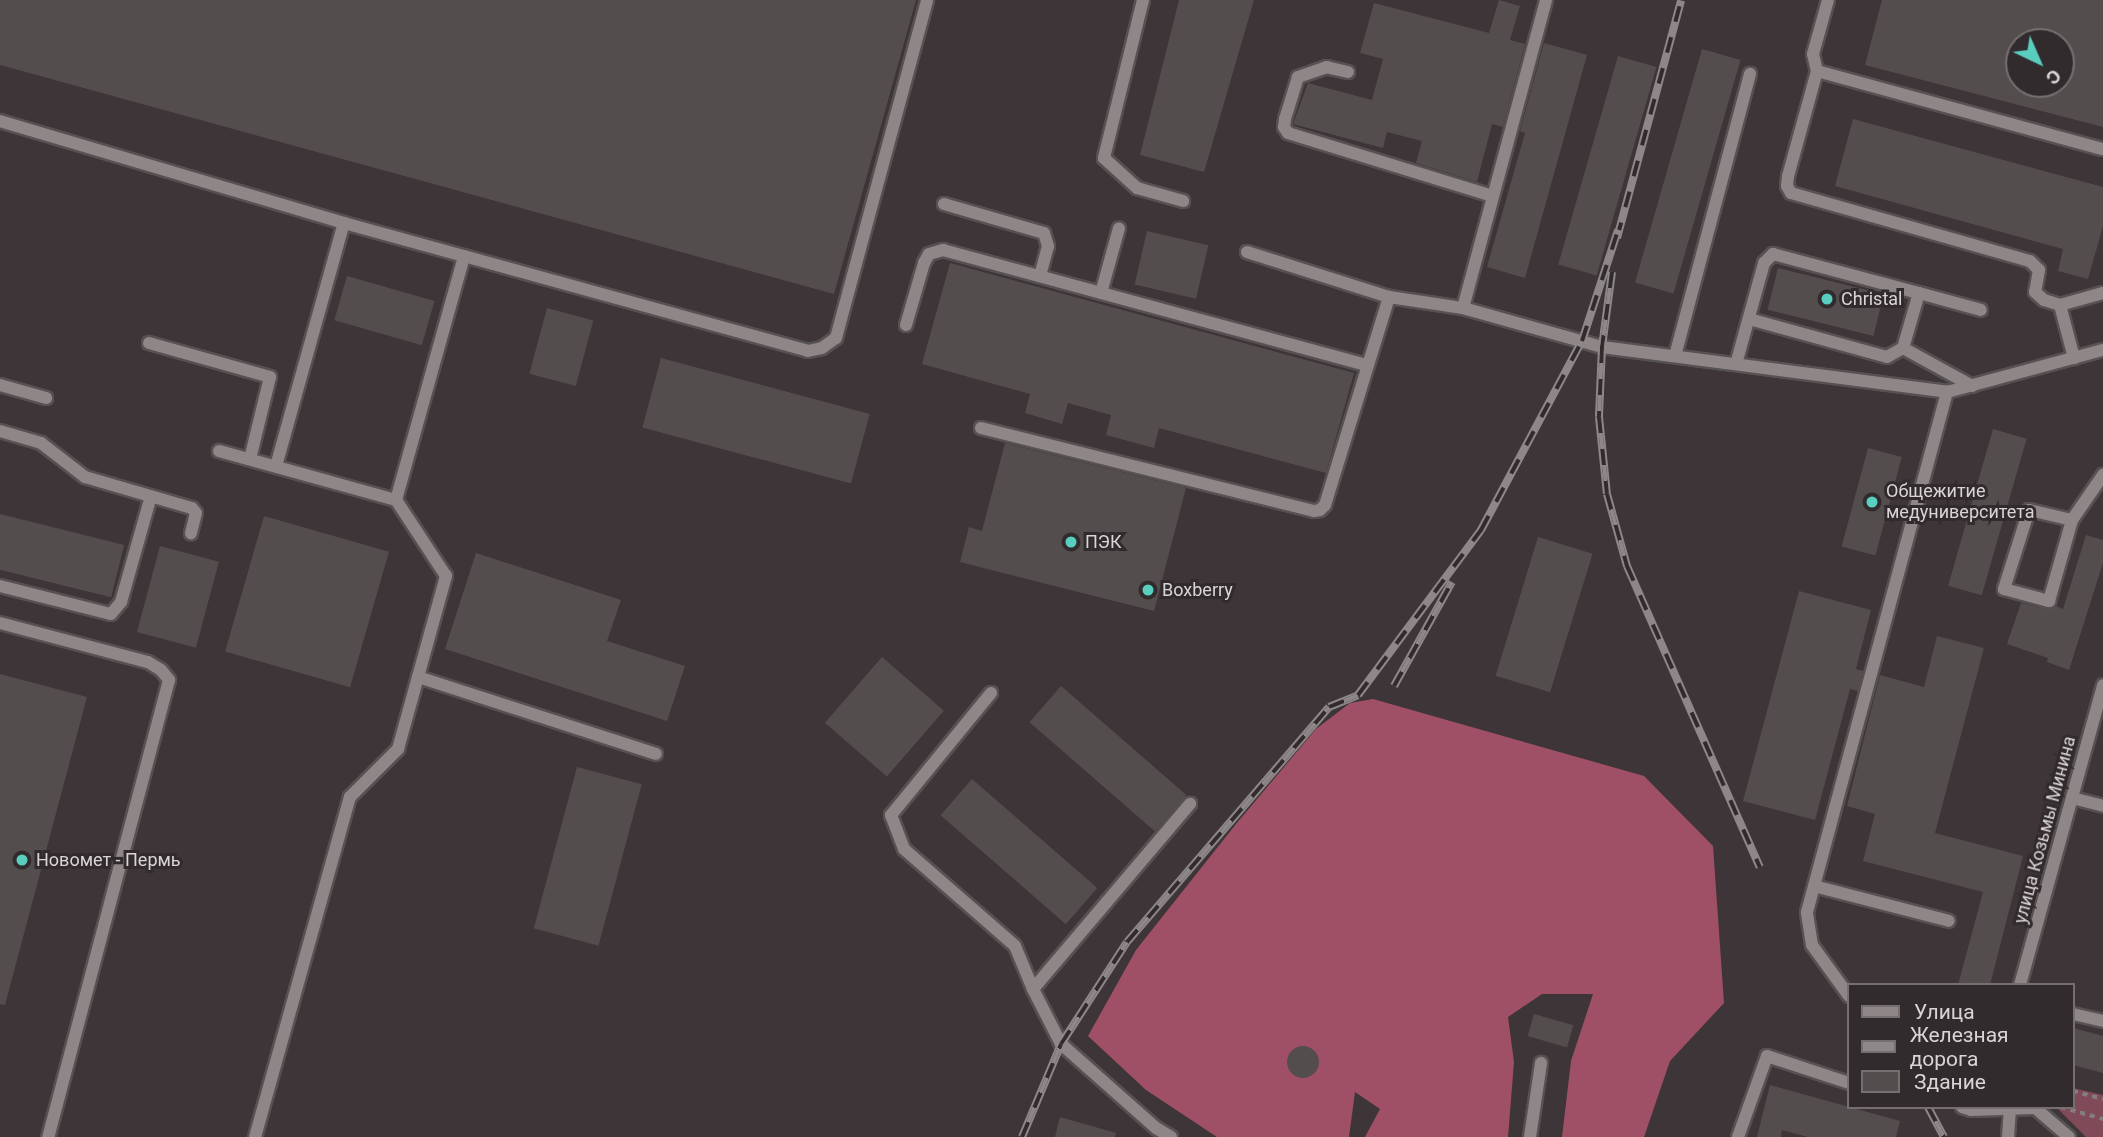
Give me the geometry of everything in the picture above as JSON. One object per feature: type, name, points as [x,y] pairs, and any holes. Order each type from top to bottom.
[{"type":"street","points":[[0,121],[344,223],[808,351],[822,348],[836,338],[927,0]]},
{"type":"street","points":[[1143,0],[1104,158],[1137,188],[1183,201]]},
{"type":"street","points":[[1463,308],[1546,0]]},
{"type":"street","points":[[1828,0],[1813,54],[1817,71],[1788,176],[1787,186],[1791,193],[2030,261],[2039,270],[2035,292],[2044,300],[2060,305],[2103,293]]},
{"type":"street","points":[[1349,72],[1327,67],[1298,77],[1285,119],[1284,127],[1288,133],[1493,196]]},
{"type":"street","points":[[1817,71],[2103,149]]},
{"type":"street","points":[[1675,356],[1749,74]]},
{"type":"street","points":[[944,204],[1044,233],[1048,246],[1040,276]]},
{"type":"street","points":[[276,466],[344,223]]},
{"type":"street","points":[[1101,293],[1119,228]]},
{"type":"street","points":[[906,325],[924,263],[929,254],[936,250],[1367,365]]},
{"type":"street","points":[[1247,252],[1389,296],[1463,308],[1602,347],[1947,392],[2103,350]]},
{"type":"street","points":[[1736,364],[1764,263],[1773,254],[1981,310]]},
{"type":"street","points":[[396,500],[464,256]]},
{"type":"street","points":[[1749,319],[1887,357],[1903,348],[1919,293]]},
{"type":"street","points":[[981,428],[1314,511],[1325,505],[1389,296]]},
{"type":"street","points":[[2060,305],[2074,358]]},
{"type":"street","points":[[149,343],[270,377],[250,459]]},
{"type":"street","points":[[1903,348],[1972,386]]},
{"type":"street","points":[[0,385],[46,398]]},
{"type":"street","points":[[1848,995],[1812,944],[1807,912],[1947,392]]},
{"type":"street","points":[[0,431],[41,443],[85,477],[192,508],[196,513],[191,533]]},
{"type":"street","points":[[219,451],[396,500],[446,576],[398,749],[350,797],[255,1137]]},
{"type":"street","points":[[2072,520],[2029,510],[2004,589],[2049,601],[2072,520],[2103,475]]},
{"type":"street","points":[[0,586],[111,614],[121,602],[151,496]]},
{"type":"street","points":[[0,623],[148,662],[162,670],[169,680],[48,1137]]},
{"type":"street","points":[[418,677],[656,754]]},
{"type":"street","name":"улица Козьмы Минина","points":[[2021,983],[2072,798],[2099,714],[2103,685]]},
{"type":"street","points":[[991,693],[891,815],[904,849],[1015,946],[1061,1044],[1156,1128],[1171,1137]]},
{"type":"street","points":[[2072,798],[2103,806]]},
{"type":"street","points":[[1033,989],[1190,804]]},
{"type":"street","points":[[1814,887],[1949,921]]},
{"type":"street","points":[[2075,1014],[2103,1021]]},
{"type":"street","points":[[1738,1137],[1767,1056],[1848,1083]]},
{"type":"street","points":[[1530,1137],[1541,1063]]},
{"type":"street","points":[[1968,1109],[2010,1109],[2008,1137]]},
{"type":"street","points":[[2035,1109],[2069,1137]]},
{"type":"path","points":[[2075,1092],[2103,1099]]},
{"type":"path","points":[[2068,1109],[2103,1119]]},
{"type":"shaded area","points":[[1373,699],[1644,776],[1713,846],[1724,1003],[1670,1061],[1644,1137],[1562,1137],[1571,1061],[1593,994],[1542,994],[1508,1017],[1514,1062],[1508,1137],[1365,1137],[1380,1109],[1355,1092],[1349,1137],[1217,1137],[1146,1090],[1088,1036],[1136,950],[1316,729],[1350,703]]},
{"type":"shaded area","points":[[2075,1088],[2103,1095],[2103,1137],[2086,1137],[2058,1109],[2075,1109]]},
{"type":"building","points":[[0,0],[916,0],[834,294],[0,65]]},
{"type":"building","points":[[1179,0],[1254,0],[1204,172],[1140,155]]},
{"type":"building","points":[[1499,0],[1520,6],[1510,40],[1525,44],[1503,127],[1492,124],[1477,182],[1416,163],[1422,141],[1387,132],[1383,148],[1293,124],[1308,83],[1372,100],[1383,59],[1360,53],[1374,3],[1489,33]]},
{"type":"building","points":[[1882,0],[2103,0],[2103,127],[1865,65]]},
{"type":"building","points":[[1544,43],[1587,55],[1525,278],[1487,267],[1525,133],[1520,131]]},
{"type":"building","points":[[1702,49],[1740,60],[1673,294],[1635,283]]},
{"type":"building","points":[[1618,56],[1656,67],[1597,276],[1558,265]]},
{"type":"building","points":[[1853,119],[2103,187],[2103,226],[2088,279],[2058,271],[2063,249],[1835,186]]},
{"type":"building","points":[[1147,231],[1208,245],[1196,299],[1135,285]]},
{"type":"building","points":[[950,263],[1354,373],[1326,473],[1159,428],[1154,448],[1106,435],[1111,415],[1068,403],[1062,424],[1025,413],[1030,394],[922,364]]},
{"type":"building","name":"Christal","points":[[1778,268],[1884,294],[1873,336],[1768,310]]},
{"type":"building","points":[[347,276],[434,301],[422,345],[334,320]]},
{"type":"building","points":[[547,308],[593,320],[576,386],[529,374]]},
{"type":"building","points":[[661,358],[870,414],[851,483],[642,428]]},
{"type":"building","points":[[1993,429],[2027,439],[1982,595],[1948,586]]},
{"type":"building","points":[[1005,443],[1186,488],[1154,611],[960,562],[969,527],[982,531]]},
{"type":"building","name":"Общежитие медуниверситета","points":[[1868,448],[1902,457],[1875,556],[1842,547]]},
{"type":"building","points":[[0,514],[124,545],[111,597],[0,570]]},
{"type":"building","points":[[264,516],[389,552],[350,687],[225,652]]},
{"type":"building","points":[[2086,535],[2103,540],[2103,563],[2069,670],[2047,662],[2048,658],[2007,644],[2021,603],[2047,609],[2056,606],[2063,609]]},
{"type":"building","points":[[1538,537],[1593,554],[1550,692],[1496,676]]},
{"type":"building","points":[[160,546],[219,562],[196,648],[137,632]]},
{"type":"building","points":[[476,553],[621,600],[607,641],[685,666],[667,721],[445,649]]},
{"type":"building","points":[[1799,591],[1871,610],[1856,669],[1863,671],[1858,691],[1850,689],[1815,820],[1743,801]]},
{"type":"building","points":[[1937,636],[1984,648],[1935,833],[2023,856],[1991,983],[1959,983],[1983,892],[1863,861],[1875,814],[1847,806],[1880,675],[1924,687]]},
{"type":"building","points":[[882,657],[944,711],[887,776],[825,723]]},
{"type":"building","name":"Новомет - Пермь","points":[[0,674],[87,697],[5,1005],[0,1004]]},
{"type":"building","points":[[1061,686],[1186,795],[1155,831],[1030,722]]},
{"type":"building","points":[[577,767],[642,784],[598,946],[534,928]]},
{"type":"building","points":[[972,779],[1097,888],[1066,924],[941,815]]},
{"type":"building","points":[[1534,1014],[1573,1025],[1567,1047],[1528,1036]]},
{"type":"building","points":[[2075,1029],[2103,1036],[2103,1073],[2075,1066]]},
{"type":"building","points":[[1303,1046],[1315,1050],[1319,1062],[1315,1074],[1303,1078],[1291,1074],[1287,1062],[1291,1050]]},
{"type":"building","points":[[1770,1085],[1848,1107],[1848,1109],[1900,1121],[1896,1137],[1808,1137],[1782,1130],[1781,1137],[1757,1137]]},
{"type":"building","points":[[1060,1117],[1116,1133],[1115,1137],[1055,1137]]},
{"type":"railway","points":[[1617,238],[1681,0]]},
{"type":"railway","points":[[1022,1137],[1061,1044],[1127,942],[1329,707],[1358,695],[1481,530],[1582,341],[1618,230]]},
{"type":"railway","points":[[1612,272],[1602,347],[1599,417],[1607,494],[1627,566],[1760,867]]},
{"type":"railway","points":[[1394,686],[1452,582]]},
{"type":"railway","points":[[1929,1109],[1944,1137]]},
{"type":"place","name":"Christal","points":[[1827,299]]},
{"type":"place","name":"Общежитие медуниверситета","points":[[1872,502]]},
{"type":"place","name":"ПЭК","points":[[1071,542]]},
{"type":"place","name":"Boxberry","points":[[1148,590]]},
{"type":"place","name":"Новомет - Пермь","points":[[22,860]]}]
